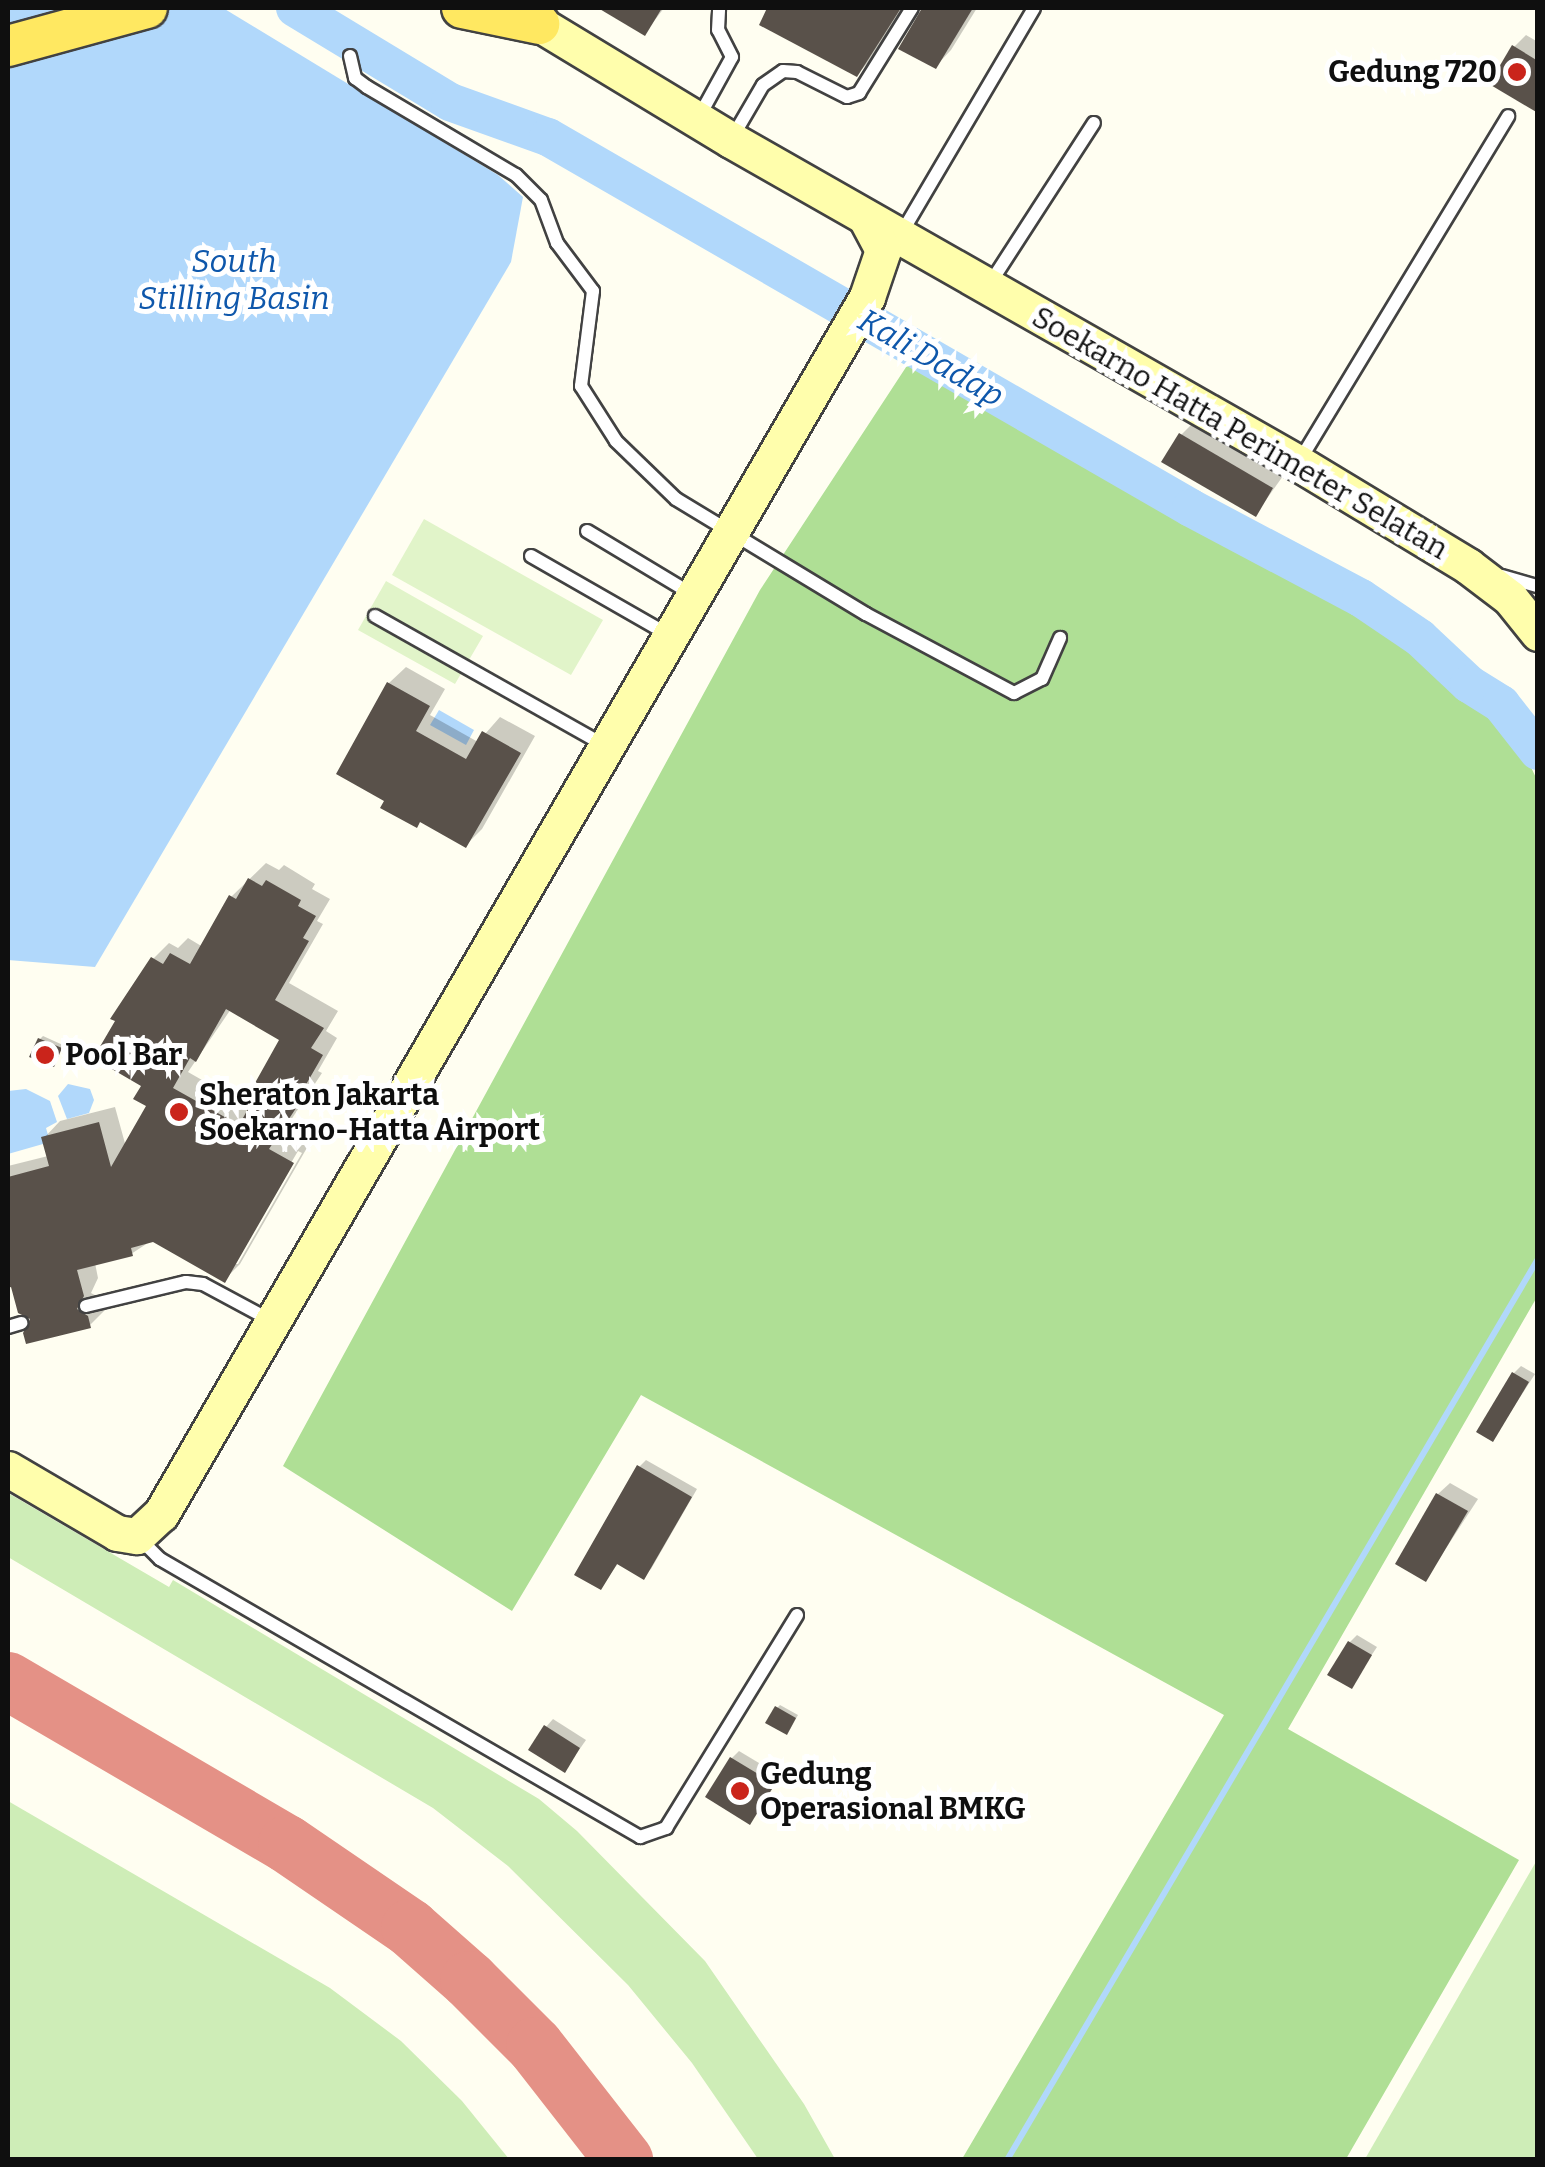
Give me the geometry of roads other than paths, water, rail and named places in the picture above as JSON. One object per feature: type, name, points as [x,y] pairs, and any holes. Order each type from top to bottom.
[{"type":"main road","points":[[8,46],[147,8]]},
{"type":"main road","points":[[462,8],[526,16]]},
{"type":"street","points":[[8,1469],[117,1533],[137,1536],[160,1514],[843,338],[866,297],[883,250],[867,220],[526,16]]},
{"type":"street","name":"Soekarno Hatta Perimeter Selatan","points":[[867,220],[1298,463],[1468,566],[1510,598],[1538,633]]},
{"type":"lane","points":[[698,118],[731,65],[732,51],[718,30],[719,8]]},
{"type":"lane","points":[[731,140],[763,85],[782,70],[797,72],[847,97],[859,93],[912,8]]},
{"type":"lane","points":[[913,244],[1034,8]]},
{"type":"lane","points":[[350,56],[355,78],[516,174],[541,200],[558,243],[593,291],[581,386],[594,413],[650,477],[676,500],[866,614],[1014,692],[1042,679],[1060,638]]},
{"type":"lane","points":[[1298,463],[1508,116]]},
{"type":"lane","points":[[988,287],[1094,123]]},
{"type":"lane","points":[[587,531],[693,594]]},
{"type":"lane","points":[[531,556],[671,637]]},
{"type":"lane","points":[[1468,566],[1538,586]]},
{"type":"lane","points":[[374,616],[606,746]]},
{"type":"lane","points":[[86,1306],[186,1282],[203,1284],[272,1322]]},
{"type":"lane","points":[[137,1536],[160,1559],[640,1837],[666,1828],[797,1614]]},
{"type":"water","name":"South Stilling Basin","points":[[8,8],[223,8],[498,175],[523,197],[511,262],[95,967],[8,960]]},
{"type":"water","points":[[439,710],[474,730],[466,745],[430,725]]},
{"type":"water","points":[[68,1084],[90,1089],[94,1100],[89,1113],[67,1119],[58,1096]]},
{"type":"water","points":[[26,1089],[50,1101],[57,1122],[46,1128],[50,1142],[8,1154],[8,1091]]},
{"type":"waterway","name":"Kali Dadap","points":[[295,8],[450,102],[548,137],[1191,508],[1361,598],[1420,638],[1469,684],[1501,704],[1538,751]]},
{"type":"waterway","points":[[1007,2160],[1538,1259]]},
{"type":"place","name":"Gedung 720","points":[[1517,72]]},
{"type":"place","name":"Pool Bar","points":[[45,1055]]},
{"type":"place","name":"Sheraton Jakarta Soekarno-Hatta Airport","points":[[179,1112]]},
{"type":"place","name":"Gedung Operasional BMKG","points":[[740,1791]]}]
